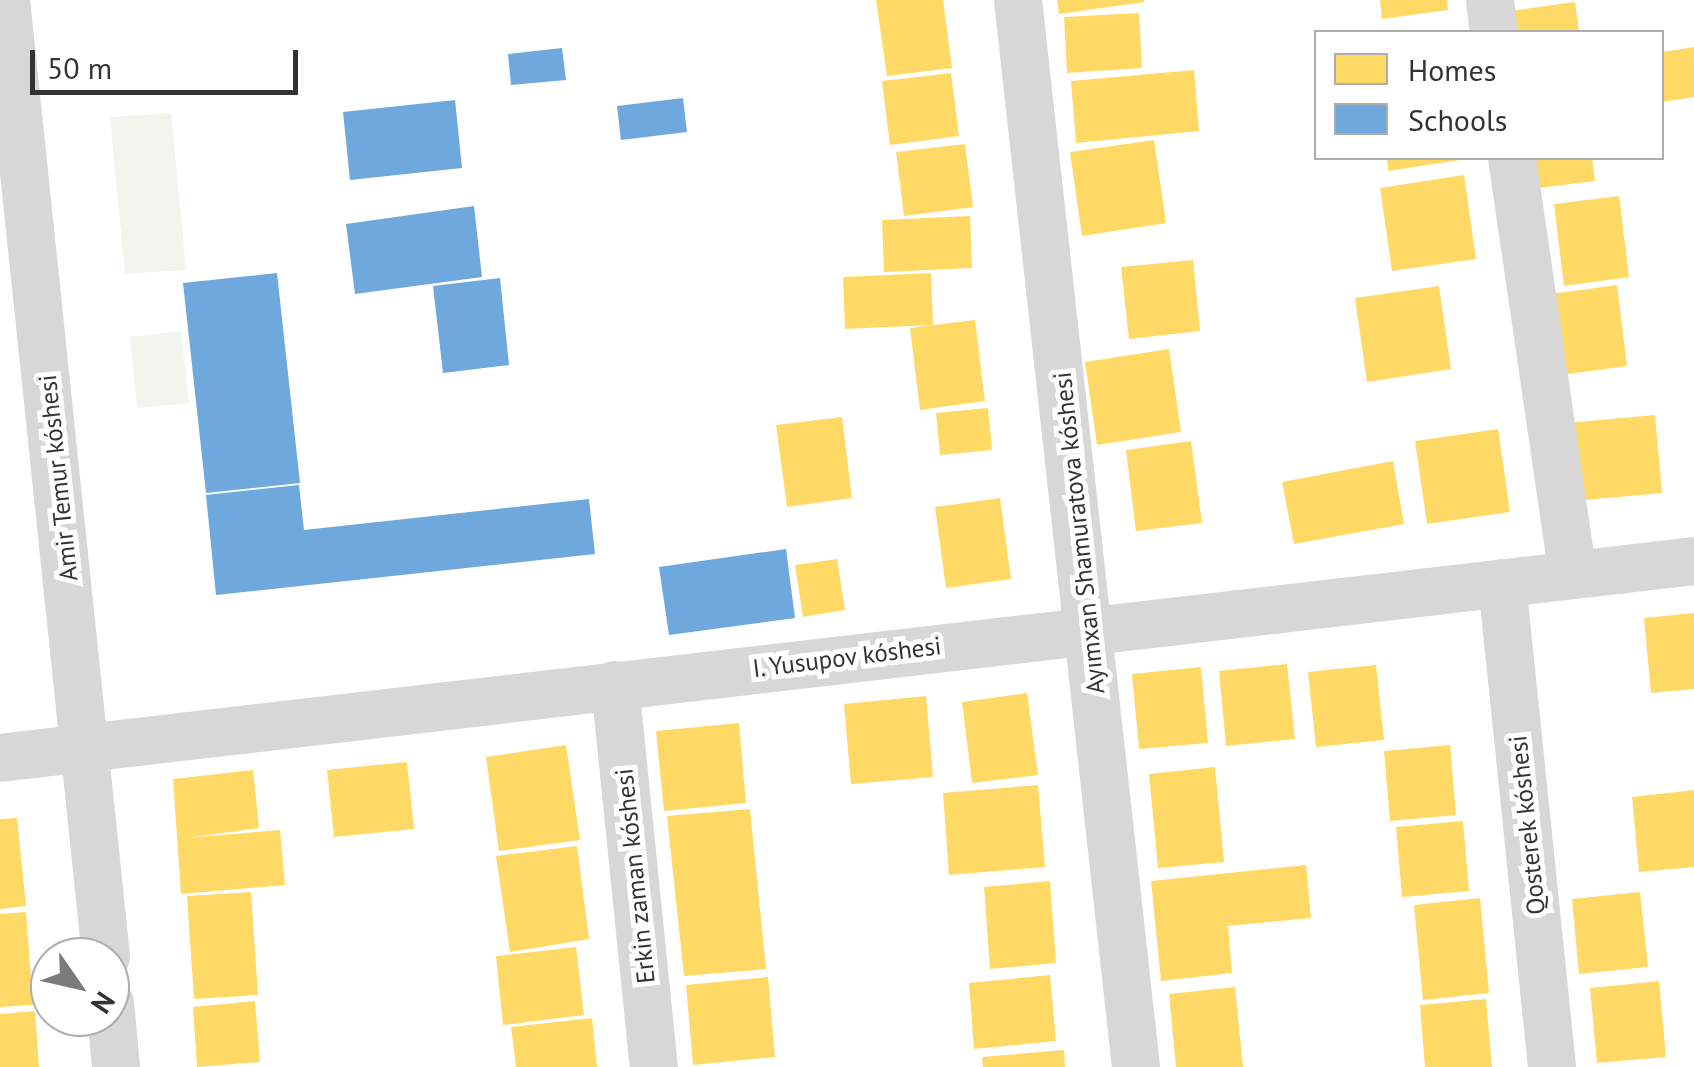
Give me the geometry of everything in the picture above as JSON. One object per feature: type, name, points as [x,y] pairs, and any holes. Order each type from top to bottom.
[{"type":"street","name":"Amir Temur kóshesi","points":[[6,0],[104,937]]},
{"type":"street","name":"Ayımxan Shamuratova kóshesi","points":[[1018,0],[1091,629],[1136,1067]]},
{"type":"street","points":[[1490,0],[1494,30]]},
{"type":"street","points":[[1512,160],[1572,575]]},
{"type":"street","name":"I. Yusupov kóshesi","points":[[0,758],[1694,561]]},
{"type":"street","name":"Qosterek kóshesi","points":[[1502,583],[1552,1067]]},
{"type":"street","name":"Erkin zaman kóshesi","points":[[615,685],[654,1067]]},
{"type":"street","points":[[113,1037],[116,1067]]},
{"type":"shaded area","points":[[171,113],[186,270],[125,274],[110,117]]},
{"type":"shaded area","points":[[181,331],[189,403],[137,408],[130,337]]},
{"type":"building: Homes","points":[[876,0],[943,0],[952,68],[887,76]]},
{"type":"building: Homes","points":[[1057,0],[1144,0],[1144,2],[1059,14]]},
{"type":"building: Homes","points":[[1380,0],[1447,0],[1448,10],[1382,19]]},
{"type":"building: Homes","points":[[1575,2],[1579,30],[1513,30],[1510,11]]},
{"type":"building: Homes","points":[[1139,13],[1142,68],[1067,73],[1064,17]]},
{"type":"building: Homes","points":[[1694,47],[1694,97],[1664,102],[1664,52]]},
{"type":"building: Homes","points":[[1194,70],[1199,131],[1076,143],[1071,81]]},
{"type":"building: Homes","points":[[951,73],[959,136],[890,145],[882,81]]},
{"type":"building: Homes","points":[[1154,140],[1166,223],[1082,236],[1070,152]]},
{"type":"building: Homes","points":[[965,144],[973,207],[904,216],[896,152]]},
{"type":"building: Homes","points":[[1387,160],[1460,160],[1388,171]]},
{"type":"building: Homes","points":[[1526,160],[1592,160],[1595,181],[1530,189]]},
{"type":"building: Homes","points":[[1464,175],[1476,259],[1392,271],[1380,188]]},
{"type":"building: Homes","points":[[1619,196],[1629,277],[1564,286],[1554,204]]},
{"type":"building: Homes","points":[[970,216],[972,268],[884,272],[882,220]]},
{"type":"building: Homes","points":[[1193,260],[1200,331],[1129,339],[1121,267]]},
{"type":"building: Homes","points":[[931,273],[933,325],[845,329],[843,277]]},
{"type":"building: Homes","points":[[1617,285],[1627,366],[1561,375],[1551,294]]},
{"type":"building: Homes","points":[[1439,286],[1451,369],[1367,382],[1355,298]]},
{"type":"building: Homes","points":[[975,320],[985,401],[920,410],[910,328]]},
{"type":"building: Homes","points":[[1169,349],[1181,432],[1097,445],[1085,362]]},
{"type":"building: Homes","points":[[988,408],[992,450],[940,455],[936,413]]},
{"type":"building: Homes","points":[[1655,415],[1662,493],[1574,501],[1567,423]]},
{"type":"building: Homes","points":[[842,417],[852,498],[787,507],[776,425]]},
{"type":"building: Homes","points":[[1498,429],[1510,512],[1427,524],[1415,441]]},
{"type":"building: Homes","points":[[1191,441],[1202,523],[1136,531],[1126,450]]},
{"type":"building: Homes","points":[[1393,461],[1404,524],[1294,544],[1282,482]]},
{"type":"building: Homes","points":[[1000,498],[1011,579],[946,588],[935,507]]},
{"type":"building: Homes","points":[[837,559],[845,610],[803,617],[795,565]]},
{"type":"building: Homes","points":[[1694,613],[1694,689],[1651,693],[1644,618]]},
{"type":"building: Homes","points":[[1287,664],[1295,739],[1226,746],[1219,671]]},
{"type":"building: Homes","points":[[1376,665],[1384,740],[1316,747],[1308,672]]},
{"type":"building: Homes","points":[[1201,667],[1208,743],[1139,749],[1132,674]]},
{"type":"building: Homes","points":[[1027,693],[1038,775],[972,783],[962,702]]},
{"type":"building: Homes","points":[[926,696],[933,777],[851,784],[844,704]]},
{"type":"building: Homes","points":[[739,723],[746,803],[664,811],[656,731]]},
{"type":"building: Homes","points":[[566,745],[580,840],[499,851],[486,757]]},
{"type":"building: Homes","points":[[1450,745],[1456,815],[1390,821],[1384,751]]},
{"type":"building: Homes","points":[[407,762],[414,829],[334,837],[327,770]]},
{"type":"building: Homes","points":[[1215,767],[1224,862],[1158,868],[1149,774]]},
{"type":"building: Homes","points":[[253,770],[259,828],[186,838],[280,830],[285,885],[181,894],[173,779]]},
{"type":"building: Homes","points":[[1038,785],[1045,867],[949,875],[943,793]]},
{"type":"building: Homes","points":[[1694,790],[1694,867],[1639,872],[1632,797]]},
{"type":"building: Homes","points":[[750,809],[766,969],[684,976],[667,816]]},
{"type":"building: Homes","points":[[17,818],[26,906],[0,909],[0,819]]},
{"type":"building: Homes","points":[[1463,821],[1469,891],[1402,897],[1396,827]]},
{"type":"building: Homes","points":[[577,846],[589,939],[510,952],[496,856]]},
{"type":"building: Homes","points":[[1306,865],[1311,918],[1228,926],[1232,973],[1161,981],[1151,881]]},
{"type":"building: Homes","points":[[1050,881],[1056,963],[990,969],[984,887]]},
{"type":"building: Homes","points":[[251,892],[258,995],[194,999],[187,896]]},
{"type":"building: Homes","points":[[1640,892],[1648,967],[1579,974],[1572,899]]},
{"type":"building: Homes","points":[[1480,898],[1489,993],[1423,1000],[1414,905]]},
{"type":"building: Homes","points":[[26,912],[30,1005],[0,1007],[0,914]]},
{"type":"building: Homes","points":[[576,947],[584,1015],[503,1025],[496,956]]},
{"type":"building: Homes","points":[[1050,975],[1056,1041],[974,1049],[969,983]]},
{"type":"building: Homes","points":[[768,977],[775,1057],[693,1065],[686,985]]},
{"type":"building: Homes","points":[[1659,981],[1666,1057],[1597,1063],[1590,988]]},
{"type":"building: Homes","points":[[1235,987],[1243,1067],[1176,1067],[1169,994]]},
{"type":"building: Homes","points":[[1486,999],[1492,1067],[1425,1067],[1420,1005]]},
{"type":"building: Homes","points":[[255,1001],[260,1062],[197,1067],[193,1007]]},
{"type":"building: Homes","points":[[30,1011],[30,1037],[37,1037],[39,1067],[0,1067],[0,1014]]},
{"type":"building: Homes","points":[[592,1018],[597,1067],[516,1067],[511,1027]]},
{"type":"building: Homes","points":[[1064,1050],[1065,1067],[983,1067],[982,1057]]},
{"type":"building: Schools","points":[[562,48],[566,80],[511,85],[508,54]]},
{"type":"building: Schools","points":[[683,98],[687,132],[621,140],[617,106]]},
{"type":"building: Schools","points":[[455,100],[462,168],[350,180],[343,112]]},
{"type":"building: Schools","points":[[474,206],[482,277],[355,294],[346,224]]},
{"type":"building: Schools","points":[[277,273],[300,483],[206,493],[183,283]]},
{"type":"building: Schools","points":[[500,278],[509,365],[443,373],[433,286]]},
{"type":"building: Schools","points":[[299,485],[304,530],[589,499],[595,554],[216,595],[206,495]]},
{"type":"building: Schools","points":[[786,549],[795,618],[669,635],[659,567]]}]
